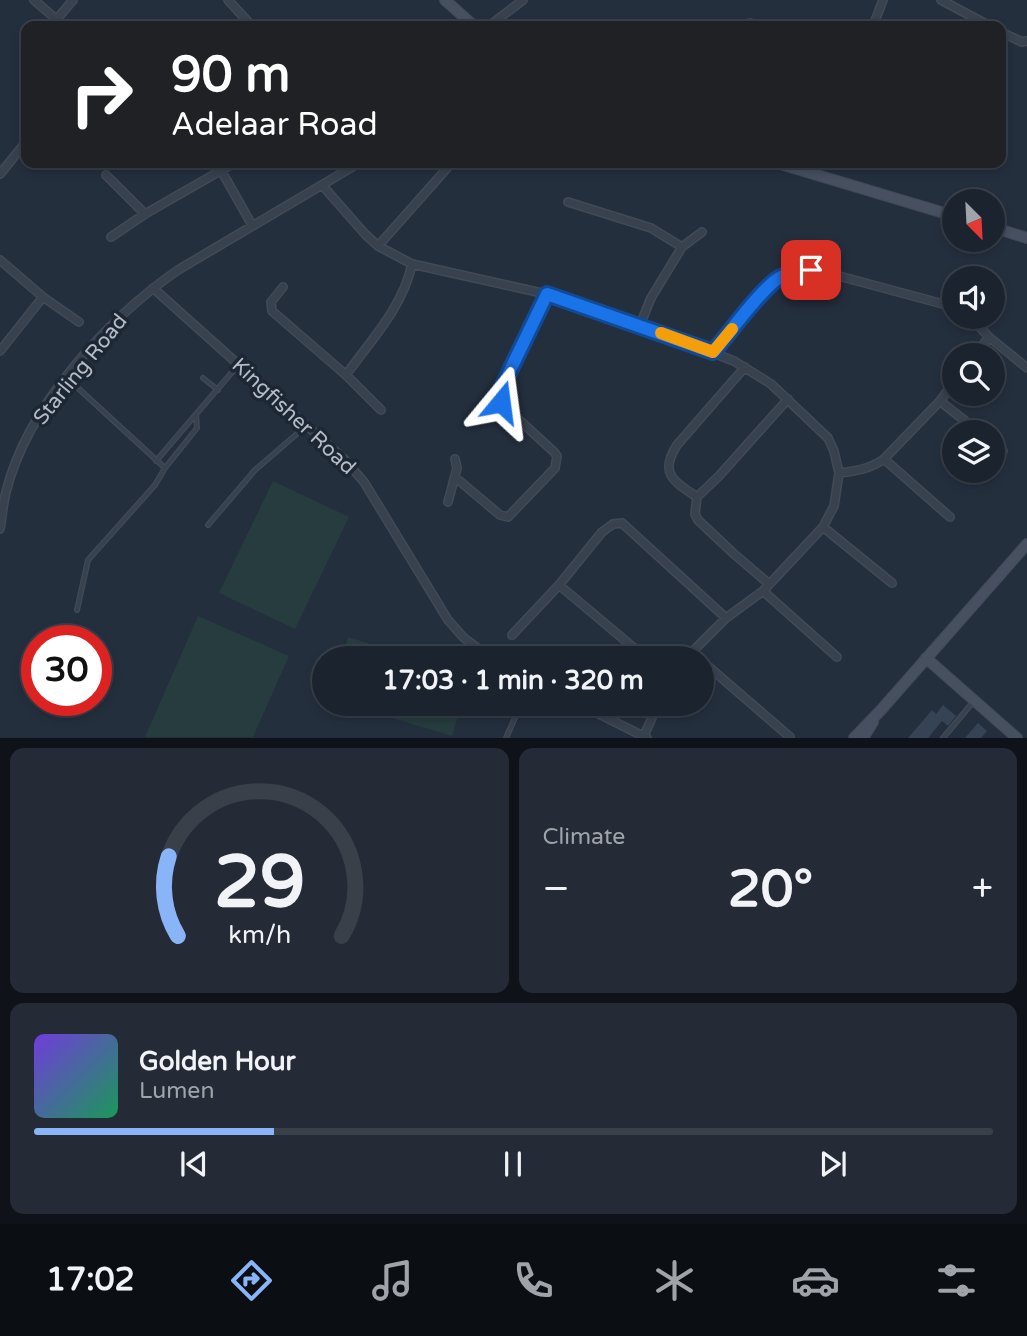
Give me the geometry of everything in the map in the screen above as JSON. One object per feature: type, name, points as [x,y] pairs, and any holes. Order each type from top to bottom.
[{"type":"street","points":[[34,0],[57,19],[73,0]]},
{"type":"street","points":[[228,0],[247,21]]},
{"type":"street","points":[[444,0],[468,21]]},
{"type":"street","points":[[496,21],[523,0]]},
{"type":"street","points":[[875,21],[883,0]]},
{"type":"street","points":[[941,0],[981,21]]},
{"type":"street","points":[[1006,34],[1022,42],[1027,41]]},
{"type":"street","points":[[0,174],[21,148]]},
{"type":"street","points":[[111,237],[145,214],[225,168]]},
{"type":"street","name":"Starling Road","points":[[0,530],[6,491],[30,431],[48,402],[103,334],[153,288],[252,225],[351,168]]},
{"type":"street","points":[[378,246],[447,168]]},
{"type":"street","points":[[794,168],[942,212]]},
{"type":"street","points":[[222,170],[252,225]]},
{"type":"street","points":[[106,175],[145,214]]},
{"type":"street","points":[[322,185],[378,246],[412,264],[547,294],[713,352],[745,367],[771,384],[828,438],[839,473],[834,506],[823,527],[763,591],[726,618],[697,646]]},
{"type":"street","points":[[568,202],[651,228],[682,247]]},
{"type":"street","points":[[1005,231],[1027,237]]},
{"type":"street","points":[[640,326],[651,298],[682,247],[702,232]]},
{"type":"street","points":[[0,260],[43,298],[79,322]]},
{"type":"street","points":[[345,375],[401,299],[412,264]]},
{"type":"street","points":[[713,352],[765,291],[779,278],[796,272],[828,272],[942,304]]},
{"type":"street","points":[[283,287],[271,302],[272,311],[381,410]]},
{"type":"street","name":"Kingfisher Road","points":[[153,288],[307,425],[365,482],[448,620],[475,646]]},
{"type":"street","points":[[456,478],[500,515],[508,517],[555,468],[557,456],[554,452],[503,405],[500,398],[501,389],[547,294]]},
{"type":"street","points":[[0,351],[43,298]]},
{"type":"street","points":[[981,329],[1027,368]]},
{"type":"street","points":[[984,343],[989,337]]},
{"type":"street","points":[[697,497],[671,478],[668,460],[677,444],[745,367]]},
{"type":"street","points":[[839,473],[860,471],[874,466],[942,398]]},
{"type":"street","points":[[769,584],[733,554],[695,514],[697,497],[719,477],[788,400]]},
{"type":"street","points":[[940,401],[964,420]]},
{"type":"street","points":[[884,458],[950,517]]},
{"type":"street","points":[[448,502],[456,478],[455,459]]},
{"type":"street","points":[[512,635],[559,585],[602,533],[613,524],[621,523],[726,618]]},
{"type":"street","points":[[823,527],[892,583]]},
{"type":"street","points":[[854,737],[1027,544]]},
{"type":"street","points":[[559,585],[632,646]]},
{"type":"street","points":[[763,591],[837,657]]},
{"type":"street","points":[[926,658],[1017,737]]},
{"type":"street","points":[[714,671],[790,737]]},
{"type":"street","points":[[863,737],[881,710]]},
{"type":"street","points":[[603,716],[645,737],[653,716]]},
{"type":"lane","points":[[156,461],[239,364]]},
{"type":"lane","points":[[203,377],[218,390]]},
{"type":"lane","points":[[67,378],[164,468]]},
{"type":"lane","points":[[77,610],[88,560],[155,485],[164,468],[197,428],[196,415]]},
{"type":"lane","points":[[208,525],[255,470],[307,425]]},
{"type":"lane","points":[[943,737],[975,700]]},
{"type":"lane","points":[[506,737],[516,716]]},
{"type":"green space","points":[[273,481],[349,517],[295,629],[219,593]]},
{"type":"green space","points":[[198,616],[289,656],[253,737],[145,737]]},
{"type":"green space","points":[[348,637],[377,646],[345,646]]},
{"type":"green space","points":[[385,716],[458,716],[452,736]]},
{"type":"building","points":[[943,705],[956,716],[948,726],[942,721],[928,738],[908,738],[932,710],[936,714]]},
{"type":"building","points":[[978,723],[987,731],[981,738],[965,738]]},
{"type":"slow traffic","points":[[661,333],[713,352],[732,329]]},
{"type":"route","points":[[501,402],[501,389],[547,294],[713,352],[779,278],[811,270]]}]
